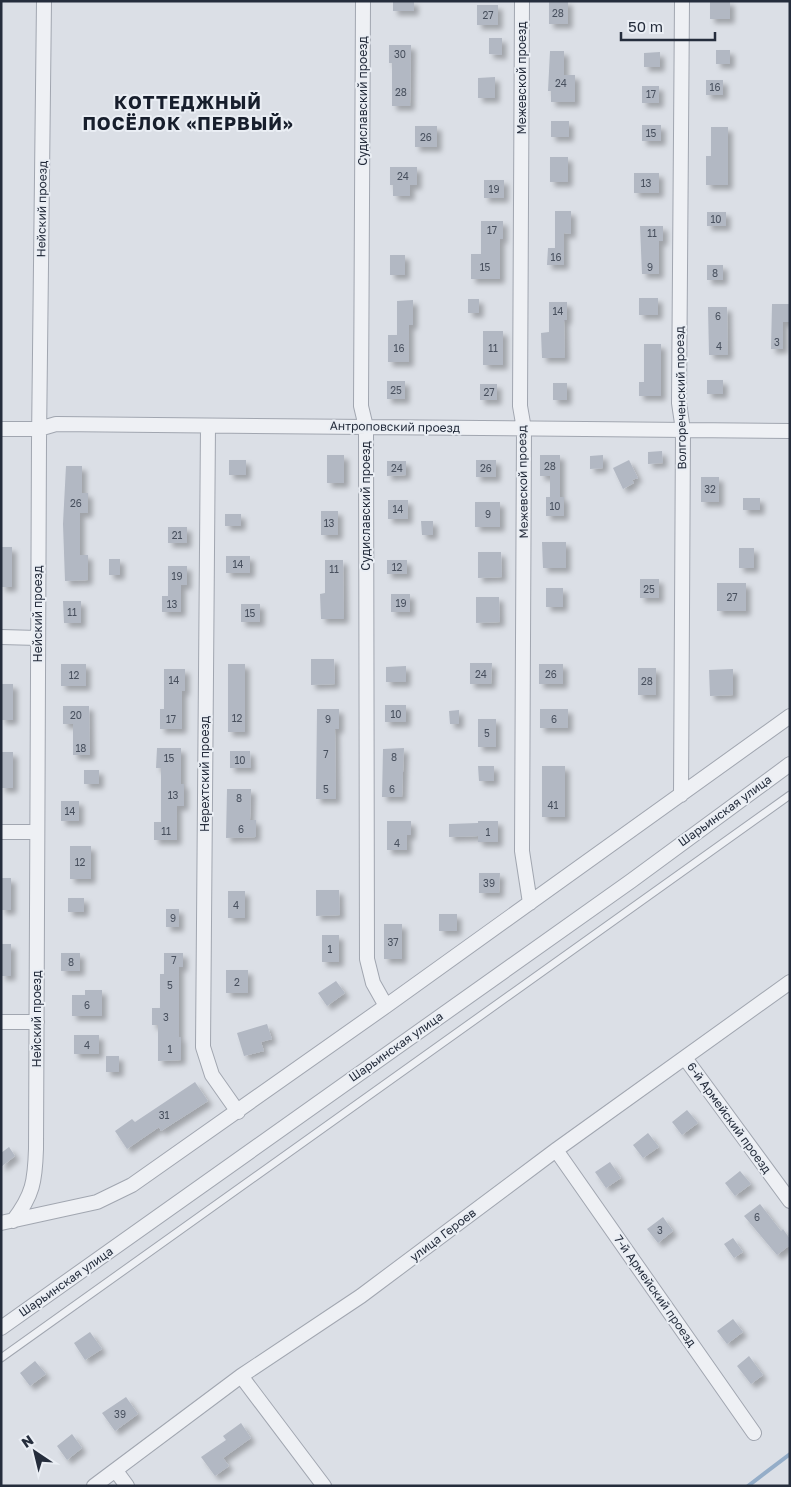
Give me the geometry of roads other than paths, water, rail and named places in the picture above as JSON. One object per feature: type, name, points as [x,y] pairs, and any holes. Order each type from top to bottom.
[{"type":"street","name":"Нейский проезд","points":[[7,1222],[27,1203],[35,1183],[39,428],[44,1]]},
{"type":"street","name":"Судиславский проезд","points":[[363,1],[362,406],[366,427],[367,959],[372,983],[386,1006]]},
{"type":"street","name":"Межевской проезд","points":[[522,1],[520,406],[524,429],[522,851],[530,903]]},
{"type":"street","name":"Волгореченский проезд","points":[[681,795],[683,430],[679,403],[682,1]]},
{"type":"street","name":"Антроповский проезд","points":[[1,429],[39,428],[56,424],[790,431]]},
{"type":"street","name":"Нерехтский проезд","points":[[208,426],[203,1046],[212,1075],[238,1112]]},
{"type":"street","points":[[1,637],[38,638]]},
{"type":"street","points":[[7,1222],[97,1202],[113,1196],[238,1112],[790,716]]},
{"type":"street","name":"Шарьинская улица","points":[[1,1328],[623,886],[790,764]]},
{"type":"street","points":[[1,832],[37,832]]},
{"type":"street","name":"улица Героев","points":[[94,1486],[241,1376],[360,1296],[556,1150],[790,982]]},
{"type":"street","points":[[1,1022],[37,1022]]},
{"type":"street","name":"6-й Армейский проезд","points":[[685,1058],[790,1201]]},
{"type":"street","name":"7-й Армейский проезд","points":[[556,1150],[754,1432]]},
{"type":"street","points":[[241,1376],[324,1486]]},
{"type":"street","points":[[116,1471],[127,1486]]},
{"type":"lane","points":[[1,1358],[790,795]]},
{"type":"waterway","points":[[748,1486],[790,1454]]},
{"type":"district","name":"КОТТЕДЖНЫЙ ПОСЁЛОК «ПЕРВЫЙ»","points":[[188,113]]}]
